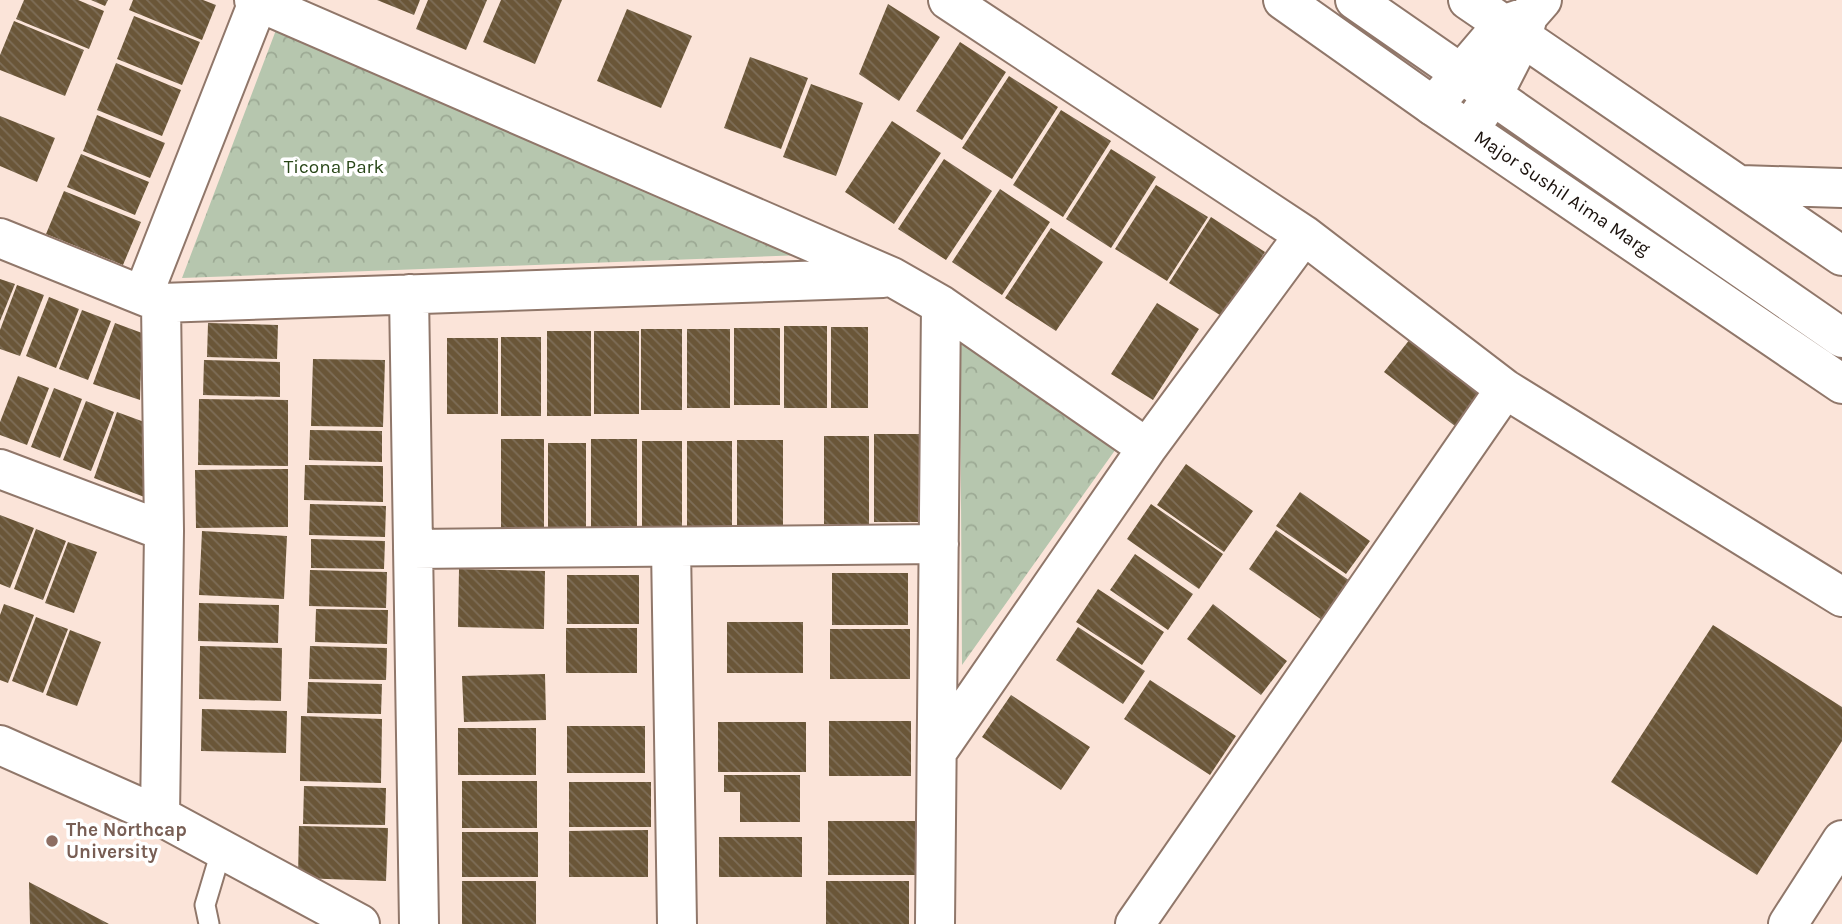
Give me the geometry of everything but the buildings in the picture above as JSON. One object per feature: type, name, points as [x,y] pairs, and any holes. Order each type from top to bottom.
[{"type":"street","points":[[948,0],[1304,235],[1506,389],[1842,597]]},
{"type":"street","name":"Major Sushil Aima Marg","points":[[1283,0],[1433,106],[1842,384]]},
{"type":"street","name":"Major Sushil Aima Marg","points":[[1355,0],[1842,338]]},
{"type":"street","points":[[1468,0],[1524,20],[1741,185],[1842,256]]},
{"type":"street","points":[[160,816],[164,531],[152,299],[256,1],[892,277],[941,305],[1147,448]]},
{"type":"street","points":[[1433,106],[1462,73],[1524,20]]},
{"type":"street","points":[[1469,130],[1493,95],[1524,20]]},
{"type":"street","points":[[1741,185],[1842,188]]},
{"type":"street","points":[[937,752],[1147,448],[1304,235]]},
{"type":"street","points":[[0,238],[152,299],[409,294],[892,277]]},
{"type":"street","points":[[409,294],[419,924]]},
{"type":"street","points":[[935,924],[941,305]]},
{"type":"street","points":[[1135,924],[1506,389]]},
{"type":"street","points":[[0,469],[164,531]]},
{"type":"street","points":[[413,549],[939,544]]},
{"type":"street","points":[[671,547],[677,924]]},
{"type":"street","points":[[0,745],[160,816],[360,924]]},
{"type":"street","points":[[1788,924],[1842,840]]},
{"type":"lane","points":[[209,924],[205,905],[222,848]]},
{"type":"green space","name":"Ticona Park","points":[[276,30],[804,255],[182,278]]},
{"type":"green space","points":[[960,335],[1118,446],[962,665]]},
{"type":"place","name":"The Northcap University","points":[[52,841]]}]
